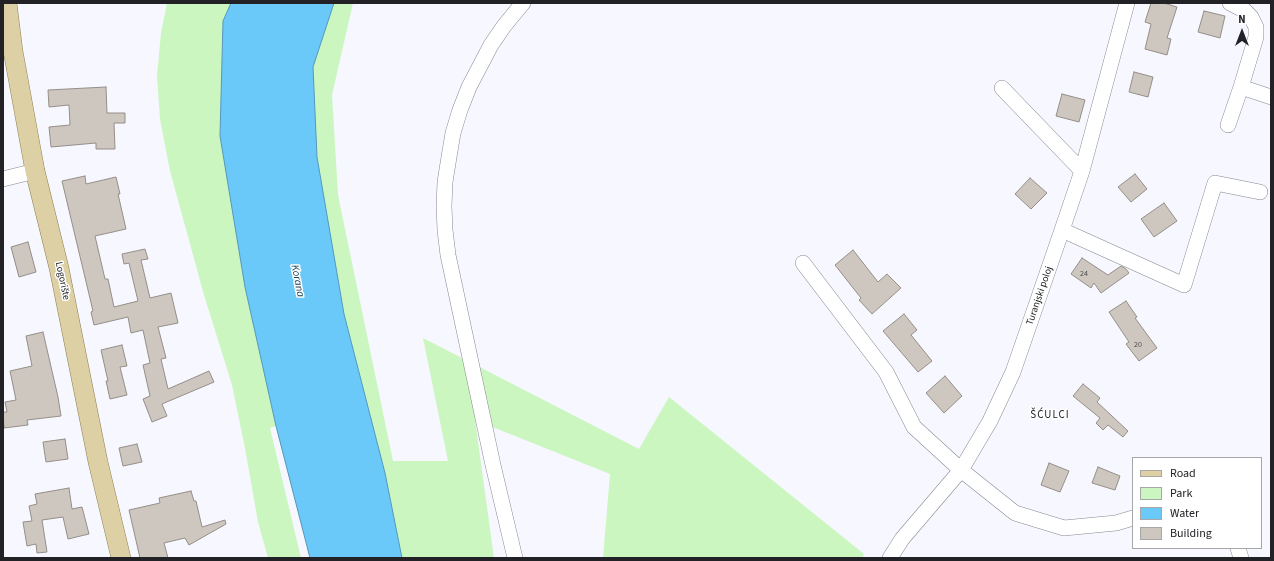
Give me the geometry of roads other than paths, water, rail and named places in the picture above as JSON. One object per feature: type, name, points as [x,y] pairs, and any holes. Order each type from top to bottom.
[{"type":"main road","name":"Logorište","points":[[7,3],[13,51],[35,171],[59,268],[98,462],[122,558]]},
{"type":"street","points":[[515,558],[493,466],[448,255],[444,206],[445,182],[452,140],[460,110],[469,87],[491,45],[523,3]]},
{"type":"street","name":"Turanjski poloj","points":[[890,558],[902,539],[961,470],[990,421],[1013,372],[1082,171],[1127,3]]},
{"type":"street","points":[[1228,125],[1256,37],[1256,26],[1251,17],[1244,10],[1230,3]]},
{"type":"street","points":[[1241,87],[1271,97]]},
{"type":"street","points":[[1002,88],[1082,171]]},
{"type":"street","points":[[3,179],[35,171]]},
{"type":"street","points":[[1062,230],[1184,285],[1215,183],[1260,192]]},
{"type":"street","points":[[803,263],[886,372],[914,427],[961,470],[1015,514],[1064,528],[1116,523],[1132,518]]},
{"type":"water","name":"Korana","points":[[231,3],[334,3],[313,67],[317,157],[344,314],[385,473],[402,558],[310,558],[276,426],[245,287],[220,136],[223,21]]},
{"type":"district","name":"ŠĆULCI","points":[[1050,416]]}]
